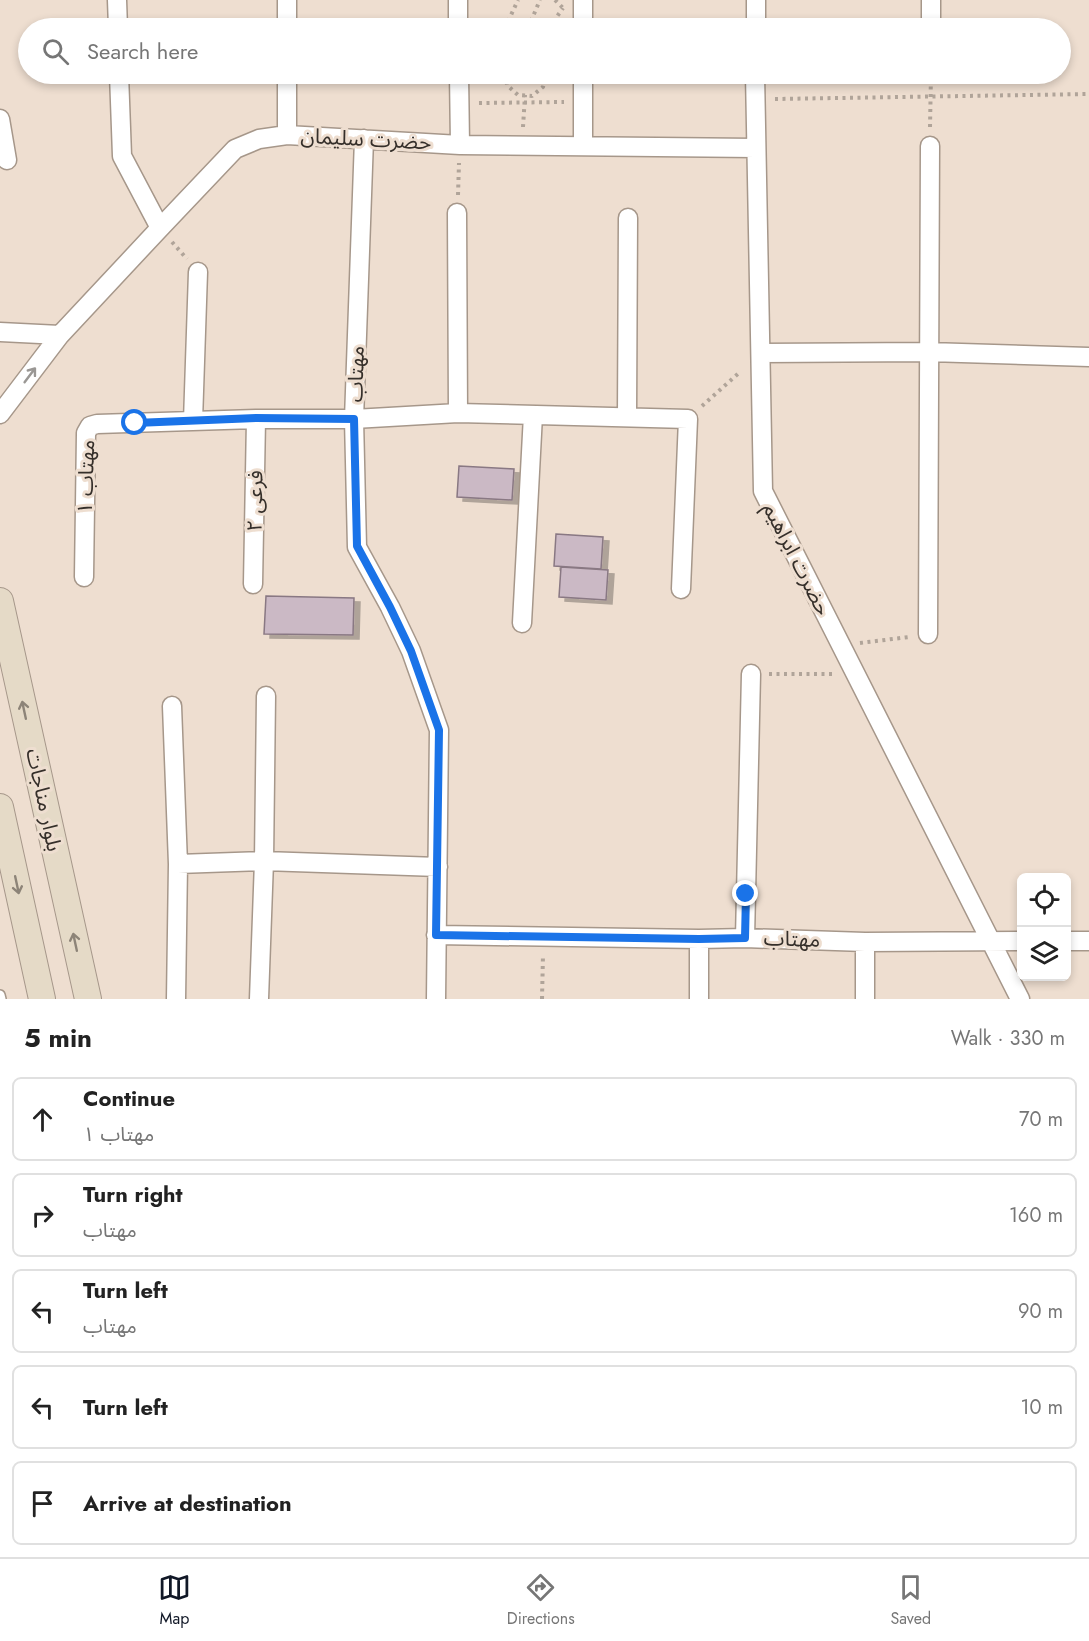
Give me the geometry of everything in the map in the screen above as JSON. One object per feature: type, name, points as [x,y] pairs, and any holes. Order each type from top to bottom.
[{"type":"main road","name":"بلوار مناجات","points":[[0,601],[88,999]]},
{"type":"main road","points":[[0,807],[42,999]]},
{"type":"street","points":[[117,0],[118,18]]},
{"type":"street","points":[[287,0],[287,18]]},
{"type":"street","points":[[458,0],[458,18]]},
{"type":"street","points":[[583,18],[584,0]]},
{"type":"street","points":[[756,0],[756,18]]},
{"type":"street","points":[[930,0],[931,18]]},
{"type":"street","points":[[119,84],[122,156],[160,228]]},
{"type":"street","points":[[287,84],[287,135]]},
{"type":"street","points":[[459,84],[460,144]]},
{"type":"street","points":[[583,84],[583,145]]},
{"type":"street","name":"حضرت ابراهیم","points":[[756,84],[763,490],[1020,999]]},
{"type":"street","points":[[0,119],[7,160]]},
{"type":"street","name":"حضرت سلیمان","points":[[0,414],[60,335],[235,148],[258,139],[287,135],[460,144],[756,148]]},
{"type":"street","name":"مهتاب","points":[[364,139],[354,419],[357,546],[411,651],[439,730],[436,935],[745,938],[864,942],[1017,941]]},
{"type":"street","points":[[928,634],[930,146]]},
{"type":"street","points":[[457,213],[458,413]]},
{"type":"street","points":[[627,417],[628,218]]},
{"type":"street","points":[[193,421],[198,272]]},
{"type":"street","points":[[0,332],[60,335]]},
{"type":"street","points":[[760,353],[929,352],[1089,357]]},
{"type":"street","name":"مهتاب ۱","points":[[84,577],[86,433],[90,426],[256,418],[354,419],[458,413],[688,419]]},
{"type":"street","points":[[522,623],[533,415]]},
{"type":"street","name":"فرعی ۲","points":[[254,584],[256,418]]},
{"type":"street","points":[[681,589],[688,419]]},
{"type":"street","points":[[745,938],[751,674]]},
{"type":"street","points":[[259,999],[264,861],[266,696]]},
{"type":"street","points":[[172,706],[178,864],[176,999]]},
{"type":"street","points":[[178,864],[264,861],[438,867]]},
{"type":"street","points":[[436,935],[436,999]]},
{"type":"street","points":[[699,939],[699,999]]},
{"type":"street","points":[[1071,941],[1089,940]]},
{"type":"street","points":[[864,942],[865,999]]},
{"type":"path","points":[[510,18],[518,0]]},
{"type":"path","points":[[532,18],[540,0]]},
{"type":"path","points":[[556,18],[563,8]]},
{"type":"path","points":[[507,84],[518,94],[532,96],[544,84]]},
{"type":"path","points":[[930,146],[931,84]]},
{"type":"path","points":[[755,99],[1089,94]]},
{"type":"path","points":[[523,145],[525,95]]},
{"type":"path","points":[[460,103],[583,102]]},
{"type":"path","points":[[457,213],[460,144]]},
{"type":"path","points":[[160,228],[198,272]]},
{"type":"path","points":[[688,419],[760,353]]},
{"type":"path","points":[[841,645],[928,634]]},
{"type":"path","points":[[751,674],[856,674]]},
{"type":"path","points":[[542,999],[543,937]]},
{"type":"building","points":[[459,466],[514,469],[512,500],[457,497]]},
{"type":"building","points":[[556,534],[603,537],[601,569],[554,566]]},
{"type":"building","points":[[561,567],[608,570],[606,600],[559,597]]},
{"type":"building","points":[[266,596],[354,598],[353,635],[264,634]]},
{"type":"route","points":[[135,423],[256,418],[354,419],[357,546],[411,651],[439,730],[436,935],[745,938],[746,894]]}]
